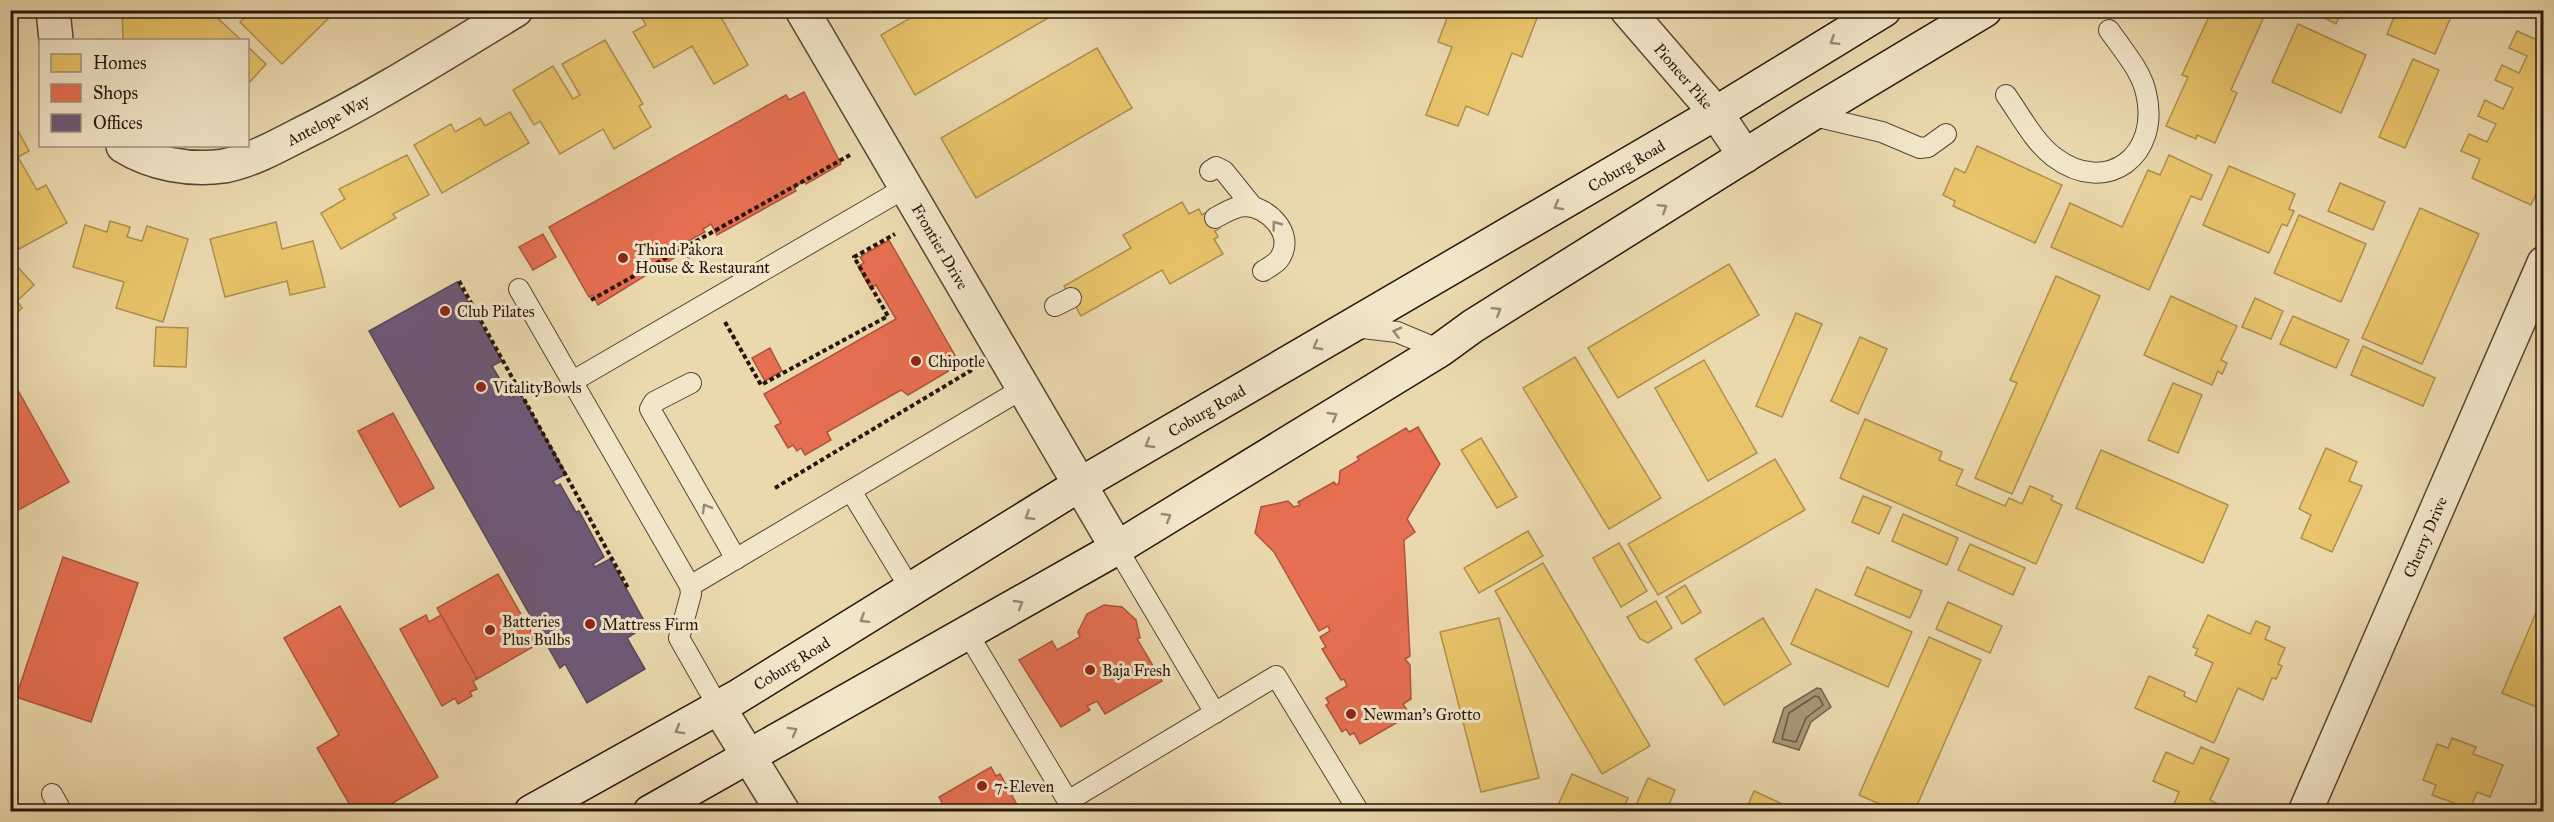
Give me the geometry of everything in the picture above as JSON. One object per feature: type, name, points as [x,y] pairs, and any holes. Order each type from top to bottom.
[{"type":"main road","points":[[53,10],[56,39]]},
{"type":"main road","name":"Antelope Way","points":[[125,147],[152,159],[174,165],[224,166],[246,159],[327,122],[516,10]]},
{"type":"main road","name":"Frontier Drive","points":[[802,10],[1117,548]]},
{"type":"main road","name":"Pioneer Pike","points":[[1627,10],[1716,113],[1746,156]]},
{"type":"main road","name":"Coburg Road","points":[[531,812],[719,708],[1079,485],[1716,113],[1884,10]]},
{"type":"main road","points":[[650,812],[1117,548],[1440,350],[1473,326],[1810,115],[1985,10]]},
{"type":"main road","name":"Cherry Drive","points":[[2305,812],[2544,263]]},
{"type":"main road","points":[[719,708],[783,812]]},
{"type":"lane","points":[[2006,95],[2041,144],[2062,162],[2090,172],[2121,169],[2138,153],[2143,142],[2148,105],[2139,75],[2109,30]]},
{"type":"lane","points":[[1810,115],[1882,132],[1920,148],[1928,147],[1946,134]]},
{"type":"lane","points":[[1210,171],[1216,167],[1224,171],[1253,207],[1275,220],[1284,238],[1281,256],[1263,271]]},
{"type":"lane","points":[[573,381],[905,188]]},
{"type":"lane","points":[[1215,218],[1240,206],[1253,207]]},
{"type":"lane","points":[[519,289],[690,586],[691,594],[679,638],[719,708]]},
{"type":"lane","points":[[1350,327],[1397,332],[1440,350]]},
{"type":"lane","points":[[691,383],[654,402],[650,410],[736,559]]},
{"type":"lane","points":[[690,586],[1022,389]]},
{"type":"lane","points":[[850,491],[911,590]]},
{"type":"lane","points":[[1117,548],[1215,713]]},
{"type":"lane","points":[[968,634],[1068,801],[1276,676],[1359,812]]},
{"type":"lane","points":[[52,794],[62,812]]},
{"type":"path","points":[[591,300],[861,149]]},
{"type":"path","points":[[724,319],[762,385],[888,316],[854,257],[892,236]]},
{"type":"path","points":[[684,248],[690,259]]},
{"type":"path","points":[[459,281],[628,588]]},
{"type":"path","points":[[775,488],[971,370]]},
{"type":"path","points":[[617,568],[622,565]]},
{"type":"water","points":[[1817,688],[1821,689],[1831,707],[1811,722],[1799,750],[1773,742],[1784,708]]},
{"type":"building: Homes","points":[[122,10],[209,10],[240,39],[123,39]]},
{"type":"building: Homes","points":[[252,10],[337,10],[282,64],[240,22]]},
{"type":"building: Homes","points":[[655,10],[670,10],[671,13],[676,10],[717,10],[748,65],[714,84],[692,46],[654,68],[633,32],[646,25],[642,18]]},
{"type":"building: Homes","points":[[924,10],[1062,10],[915,95],[881,35]]},
{"type":"building: Homes","points":[[1450,10],[1518,10],[1537,18],[1522,57],[1512,53],[1488,115],[1466,106],[1458,126],[1426,115],[1452,47],[1438,42]]},
{"type":"building: Homes","points":[[2212,10],[2267,10],[2231,90],[2237,93],[2215,143],[2197,135],[2196,139],[2166,126],[2188,77],[2182,75]]},
{"type":"building: Homes","points":[[2309,10],[2342,10],[2336,24]]},
{"type":"building: Homes","points":[[2397,10],[2453,12],[2435,54],[2387,34]]},
{"type":"building: Homes","points":[[2298,24],[2366,55],[2341,113],[2272,82]]},
{"type":"building: Homes","points":[[2517,31],[2544,43],[2544,177],[2531,205],[2472,178],[2480,159],[2461,151],[2469,134],[2487,142],[2496,124],[2478,116],[2485,100],[2503,109],[2513,88],[2495,80],[2502,65],[2519,73],[2527,56],[2509,48]]},
{"type":"building: Homes","points":[[605,40],[643,104],[639,106],[651,127],[614,149],[603,129],[560,154],[540,121],[534,125],[513,90],[553,66],[573,99],[580,95],[562,64]]},
{"type":"building: Homes","points":[[249,48],[266,64],[249,83]]},
{"type":"building: Homes","points":[[1097,48],[1132,108],[976,198],[941,138]]},
{"type":"building: Homes","points":[[2413,59],[2439,70],[2405,148],[2379,137]]},
{"type":"building: Homes","points":[[510,112],[529,143],[442,193],[414,145],[451,124],[455,132],[480,118],[485,126]]},
{"type":"building: Homes","points":[[11,118],[29,151],[18,157],[37,190],[46,185],[67,223],[19,249],[10,233]]},
{"type":"building: Homes","points":[[1977,146],[2062,185],[2035,243],[1953,206],[1955,201],[1943,195],[1955,168],[1965,173]]},
{"type":"building: Homes","points":[[407,155],[429,195],[393,214],[396,218],[341,249],[321,213],[345,199],[339,189]]},
{"type":"building: Homes","points":[[2169,155],[2212,175],[2201,200],[2191,196],[2149,290],[2051,247],[2070,203],[2122,227],[2148,170],[2160,175]]},
{"type":"building: Homes","points":[[2229,166],[2295,194],[2289,209],[2294,211],[2287,226],[2282,224],[2269,253],[2203,225]]},
{"type":"building: Homes","points":[[2340,183],[2385,202],[2373,230],[2328,211]]},
{"type":"building: Homes","points":[[1182,202],[1189,214],[1199,209],[1202,215],[1210,210],[1220,228],[1215,231],[1218,237],[1214,239],[1223,254],[1170,284],[1162,270],[1081,316],[1064,286],[1131,248],[1123,235]]},
{"type":"building: Homes","points":[[2420,208],[2479,234],[2422,364],[2362,338]]},
{"type":"building: Homes","points":[[2299,215],[2366,244],[2341,302],[2274,273]]},
{"type":"building: Homes","points":[[110,221],[130,227],[127,237],[142,241],[147,226],[188,239],[163,322],[116,308],[124,282],[73,267],[85,225],[107,232]]},
{"type":"building: Homes","points":[[276,222],[282,249],[313,241],[325,287],[290,295],[287,281],[225,297],[210,239]]},
{"type":"building: Homes","points":[[15,264],[34,285],[17,301],[22,308],[10,319],[10,268]]},
{"type":"building: Homes","points":[[1729,264],[1759,315],[1618,398],[1588,348]]},
{"type":"building: Homes","points":[[2056,276],[2100,296],[2012,494],[1975,478],[2017,383],[2010,380]]},
{"type":"building: Homes","points":[[2171,296],[2237,326],[2221,360],[2227,363],[2222,374],[2218,371],[2212,385],[2144,355]]},
{"type":"building: Homes","points":[[2255,298],[2283,311],[2271,339],[2242,327]]},
{"type":"building: Homes","points":[[1796,313],[1822,324],[1782,417],[1756,406]]},
{"type":"building: Homes","points":[[2293,316],[2349,340],[2336,368],[2280,344]]},
{"type":"building: Homes","points":[[156,327],[188,328],[186,367],[154,366]]},
{"type":"building: Homes","points":[[1860,337],[1887,349],[1858,414],[1831,401]]},
{"type":"building: Homes","points":[[2363,346],[2435,378],[2423,406],[2351,375]]},
{"type":"building: Homes","points":[[1575,357],[1661,498],[1609,529],[1523,388]]},
{"type":"building: Homes","points":[[1704,360],[1757,453],[1708,481],[1655,388]]},
{"type":"building: Homes","points":[[2173,383],[2202,395],[2178,453],[2148,440]]},
{"type":"building: Homes","points":[[1865,419],[1942,452],[1939,460],[1963,470],[1956,485],[2005,506],[2009,498],[2022,504],[2030,486],[2053,496],[2051,500],[2062,505],[2036,564],[1840,478]]},
{"type":"building: Homes","points":[[1481,438],[1517,497],[1497,508],[1461,450]]},
{"type":"building: Homes","points":[[2326,448],[2357,462],[2349,481],[2362,486],[2332,552],[2301,538],[2311,515],[2299,509]]},
{"type":"building: Homes","points":[[2101,450],[2228,505],[2203,563],[2076,508]]},
{"type":"building: Homes","points":[[1775,459],[1805,510],[1658,595],[1628,544]]},
{"type":"building: Homes","points":[[2544,488],[2544,506],[2537,503]]},
{"type":"building: Homes","points":[[1863,496],[1891,507],[1879,534],[1852,522]]},
{"type":"building: Homes","points":[[1903,514],[1958,538],[1947,565],[1892,541]]},
{"type":"building: Homes","points":[[1528,531],[1543,556],[1479,593],[1464,568]]},
{"type":"building: Homes","points":[[1619,543],[1647,591],[1621,607],[1593,558]]},
{"type":"building: Homes","points":[[1970,544],[2025,568],[2013,595],[1958,570]]},
{"type":"building: Homes","points":[[1543,563],[1650,746],[1602,774],[1495,591]]},
{"type":"building: Homes","points":[[1867,567],[1922,591],[1910,618],[1855,595]]},
{"type":"building: Homes","points":[[1685,585],[1701,612],[1682,624],[1666,597]]},
{"type":"building: Homes","points":[[1816,589],[1912,632],[1888,687],[1791,644]]},
{"type":"building: Homes","points":[[2544,596],[2544,710],[2502,693]]},
{"type":"building: Homes","points":[[1656,601],[1672,628],[1648,643],[1640,639],[1627,617]]},
{"type":"building: Homes","points":[[1948,602],[2002,626],[1990,653],[1936,629]]},
{"type":"building: Homes","points":[[2208,615],[2250,634],[2256,621],[2270,627],[2265,639],[2285,648],[2278,664],[2282,666],[2276,679],[2272,678],[2263,700],[2238,688],[2214,743],[2135,708],[2149,676],[2185,692],[2184,696],[2196,702],[2213,663],[2195,655],[2198,649],[2193,647]]},
{"type":"building: Homes","points":[[1499,618],[1539,778],[1481,792],[1440,632]]},
{"type":"building: Homes","points":[[1763,618],[1791,664],[1724,705],[1695,659]]},
{"type":"building: Homes","points":[[1929,637],[1981,660],[1914,812],[1898,812],[1859,795]]},
{"type":"building: Homes","points":[[2452,738],[2476,747],[2473,754],[2503,765],[2490,797],[2477,792],[2469,812],[2451,809],[2454,803],[2432,795],[2436,785],[2423,780],[2437,744],[2448,748]]},
{"type":"building: Homes","points":[[2201,747],[2229,759],[2210,800],[2218,804],[2215,812],[2171,812],[2179,792],[2153,781],[2166,752],[2193,764]]},
{"type":"building: Homes","points":[[1572,774],[1628,798],[1622,812],[1555,812]]},
{"type":"building: Homes","points":[[1648,778],[1675,790],[1666,812],[1633,812]]},
{"type":"building: Homes","points":[[1754,791],[1800,812],[1745,812]]},
{"type":"building: Shops","points":[[804,92],[841,164],[806,184],[804,181],[794,187],[796,191],[717,235],[711,224],[703,229],[705,232],[670,251],[674,258],[598,305],[593,295],[589,297],[549,227],[786,95],[789,100]]},
{"type":"building: Shops","points":[[543,234],[556,257],[533,270],[519,247]]},
{"type":"building: Shops","points":[[889,240],[957,359],[954,361],[957,366],[908,395],[901,390],[827,432],[831,440],[805,455],[801,448],[797,451],[793,445],[788,448],[775,426],[781,423],[764,394],[896,319],[876,285],[870,288],[858,266],[864,263],[860,257]]},
{"type":"building: Shops","points":[[770,348],[782,371],[765,381],[752,358]]},
{"type":"building: Shops","points":[[10,376],[69,482],[13,513],[10,508]]},
{"type":"building: Shops","points":[[393,413],[434,488],[400,507],[358,431]]},
{"type":"building: Shops","points":[[1418,427],[1440,464],[1407,519],[1415,532],[1404,540],[1410,656],[1405,659],[1410,665],[1411,699],[1403,704],[1410,715],[1360,744],[1354,733],[1350,735],[1346,729],[1342,732],[1326,705],[1329,703],[1326,698],[1347,686],[1322,649],[1326,647],[1320,637],[1330,631],[1328,626],[1319,631],[1274,552],[1255,533],[1261,507],[1288,501],[1294,507],[1300,505],[1298,502],[1334,482],[1336,485],[1339,483],[1340,471],[1359,460],[1357,457],[1406,428],[1409,432]]},
{"type":"building: Shops","points":[[63,557],[138,583],[91,722],[16,697]]},
{"type":"building: Shops","name":"Batteries Plus Bulbs","points":[[498,574],[538,644],[477,679],[437,608]]},
{"type":"building: Shops","name":"Baja Fresh","points":[[1104,605],[1122,607],[1136,620],[1140,638],[1137,639],[1162,681],[1105,714],[1097,701],[1087,706],[1090,710],[1061,727],[1019,660],[1052,641],[1057,650],[1080,637],[1078,632],[1087,614]]},
{"type":"building: Shops","points":[[340,606],[438,777],[377,812],[354,812],[317,748],[339,735],[284,638]]},
{"type":"building: Shops","points":[[426,615],[429,622],[441,615],[477,679],[473,681],[477,689],[470,692],[472,696],[458,704],[455,698],[442,706],[400,629]]},
{"type":"building: Shops","name":"7-Eleven","points":[[991,767],[996,776],[1000,774],[1021,812],[931,812],[943,805],[939,797]]},
{"type":"building: Offices","points":[[457,282],[502,361],[492,366],[511,398],[520,393],[566,474],[553,481],[556,486],[560,484],[576,512],[579,511],[604,557],[593,564],[595,567],[610,559],[643,619],[630,626],[635,633],[627,638],[645,669],[587,703],[565,664],[560,668],[369,331]]},
{"type":"place","name":"Thind Pakora House & Restaurant","points":[[623,258]]},
{"type":"place","name":"Club Pilates","points":[[445,311]]},
{"type":"place","name":"Chipotle","points":[[916,361]]},
{"type":"place","name":"VitalityBowls","points":[[481,387]]},
{"type":"place","name":"Mattress Firm","points":[[590,624]]},
{"type":"place","name":"Batteries Plus Bulbs","points":[[490,630]]},
{"type":"place","name":"Baja Fresh","points":[[1090,670]]},
{"type":"place","name":"Newman's Grotto","points":[[1351,714]]},
{"type":"place","name":"7-Eleven","points":[[982,786]]}]
